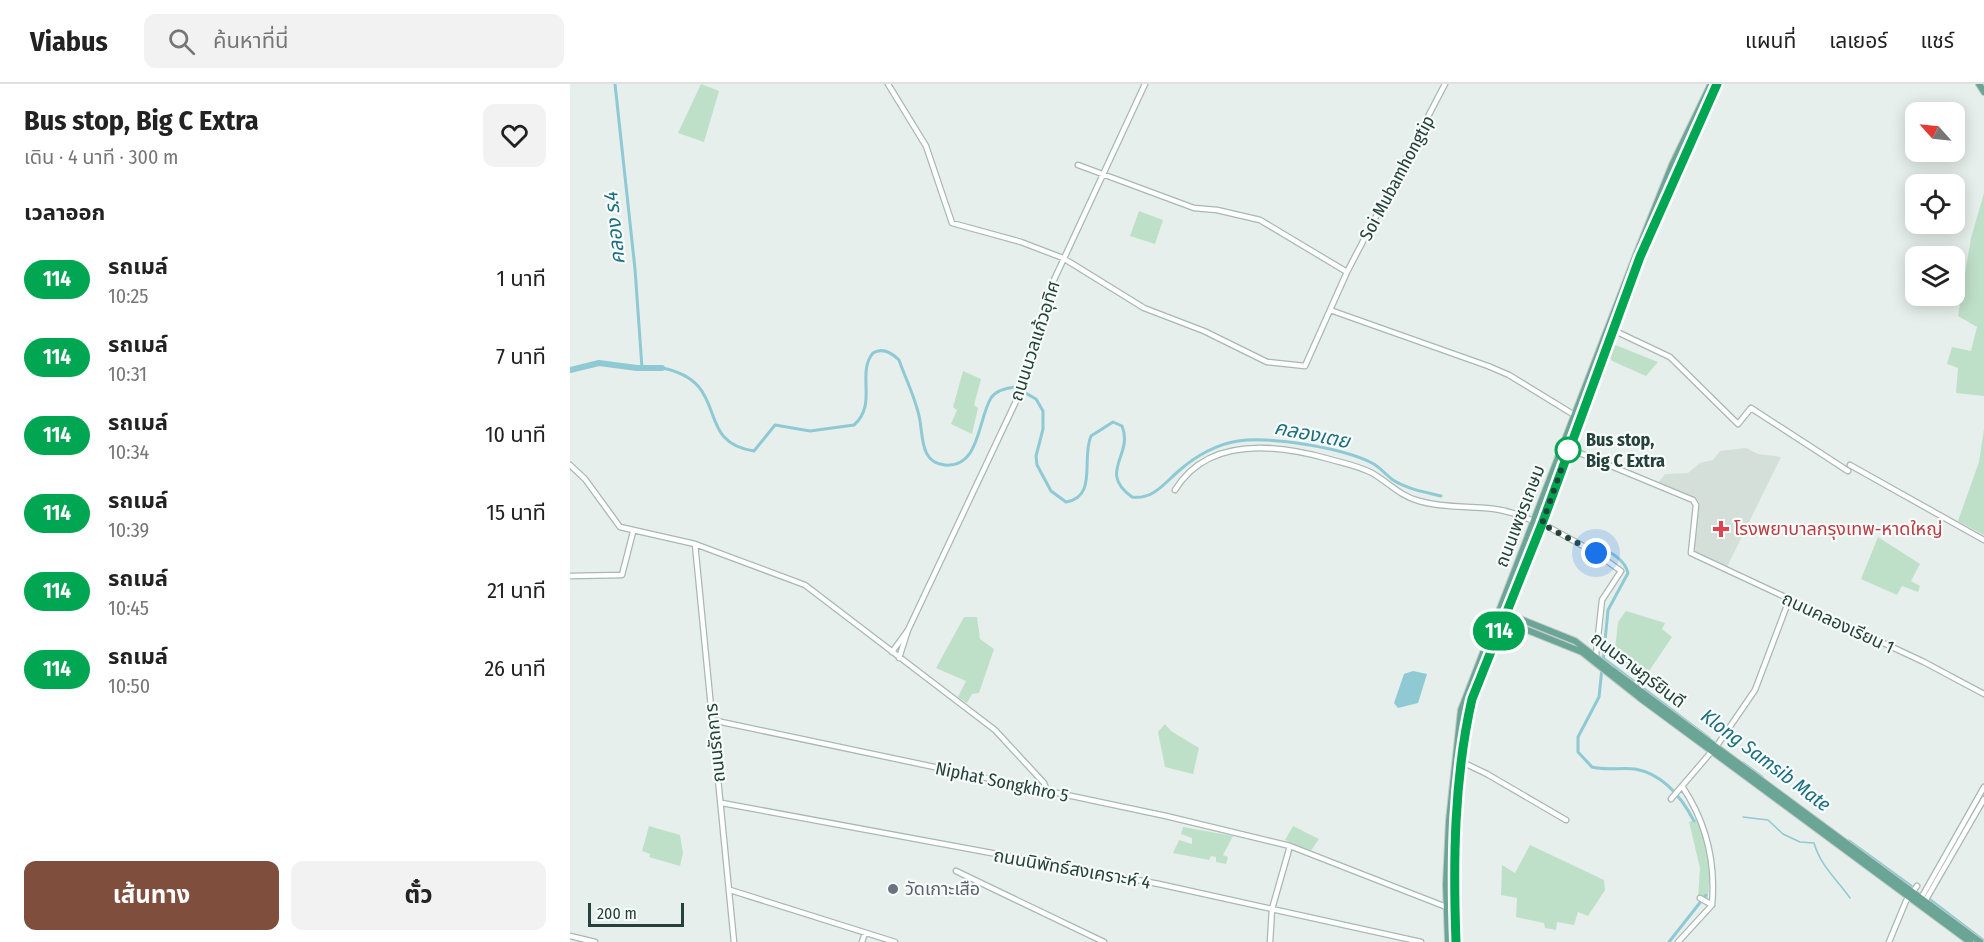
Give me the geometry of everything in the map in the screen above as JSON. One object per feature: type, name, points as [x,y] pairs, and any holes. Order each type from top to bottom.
[{"type":"main road","name":"ถนนเพชรเกษม","points":[[1502,612],[1542,524],[1543,511],[1577,416],[1672,165],[1711,84]]},
{"type":"main road","name":"ถนนเพชรเกษม","points":[[1448,942],[1446,909],[1449,821],[1458,762],[1472,699],[1535,522],[1543,511],[1569,448],[1577,416],[1613,330],[1638,256],[1717,84]]},
{"type":"main road","points":[[1979,84],[1984,92]]},
{"type":"main road","name":"ถนนราษฎร์ยินดี","points":[[1502,612],[1575,641],[1611,672],[1716,746]]},
{"type":"main road","name":"ถนนราษฎร์ยินดี","points":[[1500,619],[1572,646],[1595,658]]},
{"type":"main road","name":"ถนนราษฎร์ยินดี","points":[[1611,672],[1650,694],[1823,830],[1914,891],[1970,942]]},
{"type":"main road","name":"ถนนเพชรเกษม","points":[[1456,942],[1454,910],[1458,762]]},
{"type":"main road","name":"ถนนราษฎร์ยินดี","points":[[1924,900],[1980,942]]},
{"type":"street","points":[[888,84],[926,146],[952,223],[1021,242],[1063,258]]},
{"type":"street","name":"ถนนนวลแก้วอุทิศ","points":[[899,658],[908,630],[1025,378],[1045,303],[1063,258],[1145,84]]},
{"type":"street","name":"Soi Mubamhongtip","points":[[1063,258],[1144,308],[1204,331],[1267,362],[1305,366],[1347,272],[1445,84]]},
{"type":"street","points":[[1078,165],[1102,176],[1194,208],[1217,210],[1260,220],[1347,272]]},
{"type":"street","points":[[1330,310],[1509,375],[1577,416]]},
{"type":"street","points":[[1613,330],[1670,357],[1738,424],[1751,408],[1849,468],[1984,540]]},
{"type":"street","points":[[1174,490],[1179,482],[1216,455],[1250,447],[1275,446],[1357,467],[1414,500],[1428,504],[1506,509],[1535,522]]},
{"type":"street","name":"ถนนคลองเรียน 1","points":[[1569,448],[1693,500],[1696,505],[1691,553],[1933,667],[1984,694]]},
{"type":"street","points":[[570,465],[585,479],[620,527],[633,532],[695,544],[804,585],[995,730],[1044,783],[1048,793]]},
{"type":"street","points":[[1542,524],[1596,553],[1620,572],[1602,600],[1595,658]]},
{"type":"street","points":[[570,576],[622,575],[633,532]]},
{"type":"street","name":"ถนนรัถการ","points":[[695,544],[734,942]]},
{"type":"street","points":[[1671,799],[1716,746],[1755,690],[1789,600]]},
{"type":"street","name":"ถนนนวลแก้วอุทิศ","points":[[892,652],[908,630]]},
{"type":"street","name":"Niphat Songkhro 5","points":[[712,720],[1048,793],[1166,816],[1290,846],[1446,909],[1454,910]]},
{"type":"street","points":[[1458,762],[1487,774],[1566,820]]},
{"type":"street","points":[[1678,942],[1712,905],[1714,881],[1707,840],[1696,807],[1682,786]]},
{"type":"street","points":[[1924,900],[1984,787]]},
{"type":"street","points":[[1924,900],[1984,799]]},
{"type":"street","name":"ถนนนิพัทธ์สงเคราะห์ 4","points":[[722,803],[1160,884],[1354,929],[1421,942]]},
{"type":"street","points":[[1270,942],[1272,909],[1290,846]]},
{"type":"street","points":[[956,871],[1104,942]]},
{"type":"street","points":[[730,890],[895,942]]},
{"type":"street","points":[[1889,942],[1914,891]]},
{"type":"street","points":[[1700,898],[1712,905]]},
{"type":"street","points":[[862,942],[865,933]]},
{"type":"street","points":[[570,936],[594,942]]},
{"type":"shaded area","name":"โรงพยาบาลกรุงเทพ-หาดใหญ่","points":[[1746,448],[1758,454],[1781,457],[1726,569],[1695,553],[1699,501],[1658,483],[1665,474],[1688,473],[1700,463],[1713,460],[1720,451]]},
{"type":"green space","points":[[701,84],[719,91],[704,142],[678,133]]},
{"type":"green space","points":[[1984,193],[1984,396],[1956,393],[1958,368],[1947,364],[1952,347],[1971,351],[1977,327],[1958,316],[1960,306],[1965,306],[1965,274],[1971,238]]},
{"type":"green space","points":[[1139,211],[1163,220],[1155,244],[1130,236]]},
{"type":"green space","points":[[1613,344],[1658,362],[1646,376],[1612,361],[1609,357]]},
{"type":"green space","points":[[963,371],[981,379],[974,405],[978,408],[972,434],[951,424],[957,410],[953,407]]},
{"type":"green space","points":[[1984,429],[1984,535],[1958,521],[1979,462]]},
{"type":"green space","points":[[1878,537],[1920,564],[1911,581],[1920,586],[1918,592],[1902,586],[1897,595],[1861,579]]},
{"type":"green space","points":[[1626,611],[1665,623],[1662,629],[1672,637],[1643,680],[1614,658],[1618,622]]},
{"type":"green space","points":[[964,617],[977,617],[980,639],[994,649],[979,693],[972,694],[967,703],[958,697],[966,681],[936,668]]},
{"type":"green space","points":[[1165,724],[1171,731],[1199,748],[1193,774],[1165,767],[1158,732]]},
{"type":"green space","points":[[1696,819],[1708,860],[1707,902],[1698,897],[1700,868],[1689,822]]},
{"type":"green space","points":[[649,826],[680,835],[683,853],[680,866],[649,857],[650,854],[642,851]]},
{"type":"green space","points":[[1293,826],[1319,839],[1310,852],[1285,840]]},
{"type":"green space","points":[[1183,827],[1233,836],[1223,855],[1228,857],[1226,864],[1216,862],[1216,857],[1211,856],[1209,860],[1173,853],[1179,840],[1192,844],[1192,838],[1181,834]]},
{"type":"green space","points":[[1530,845],[1604,880],[1605,890],[1588,916],[1578,912],[1574,925],[1557,922],[1556,930],[1545,928],[1544,923],[1516,917],[1517,898],[1501,895],[1502,865],[1515,873]]},
{"type":"water","points":[[1413,671],[1427,674],[1418,703],[1398,708],[1394,703],[1404,674]]},
{"type":"waterway","name":"คลอง ร.4","points":[[615,84],[635,269],[642,368]]},
{"type":"waterway","name":"คลองเตย","points":[[662,368],[684,375],[698,386],[723,436],[735,445],[754,451],[775,425],[810,431],[854,425],[865,408],[868,361],[873,353],[884,351],[899,360],[916,406],[927,455],[937,463],[956,464],[972,451],[987,407],[996,393],[1015,387],[1036,399],[1043,411],[1043,429],[1036,456],[1037,465],[1051,491],[1066,502],[1076,499],[1082,493],[1087,475],[1088,445],[1091,436],[1113,422],[1122,426],[1124,436],[1117,479],[1122,488],[1132,497],[1147,496],[1153,493],[1187,464],[1207,451],[1238,441],[1252,440],[1306,444],[1343,453],[1372,463],[1404,486],[1441,496]]},
{"type":"waterway","points":[[570,370],[599,363],[637,368],[662,368]]},
{"type":"waterway","name":"คลองเตย","points":[[1593,544],[1619,559],[1628,573],[1608,610],[1603,662]]},
{"type":"waterway","name":"Klong Samsib Mate","points":[[1604,659],[1709,738]]},
{"type":"waterway","name":"คลองเตย","points":[[1602,668],[1599,697],[1578,737],[1578,752],[1592,767],[1635,769],[1654,776],[1670,788],[1684,804],[1694,821]]},
{"type":"waterway","name":"Klong Samsib Mate","points":[[1743,763],[1762,777]]},
{"type":"waterway","points":[[1743,817],[1768,820],[1783,834],[1800,842],[1814,843],[1825,866],[1850,898]]},
{"type":"waterway","name":"Klong Samsib Mate","points":[[1849,841],[1911,886]]},
{"type":"waterway","name":"คลองเตย","points":[[1669,942],[1706,895]]},
{"type":"waterway","name":"Klong Samsib Mate","points":[[1929,899],[1984,941]]},
{"type":"bus line","name":"114","points":[[1456,942],[1454,917],[1456,822],[1472,699],[1542,524],[1640,257],[1717,84]]},
{"type":"place","name":"Bus stop, Big C Extra","points":[[1568,450]]},
{"type":"place","name":"โรงพยาบาลกรุงเทพ-หาดใหญ่","points":[[1721,529]]},
{"type":"place","name":"วัดเกาะเสือ","points":[[893,889]]},
{"type":"route","points":[[1568,450],[1569,448],[1542,524],[1596,553]]}]
